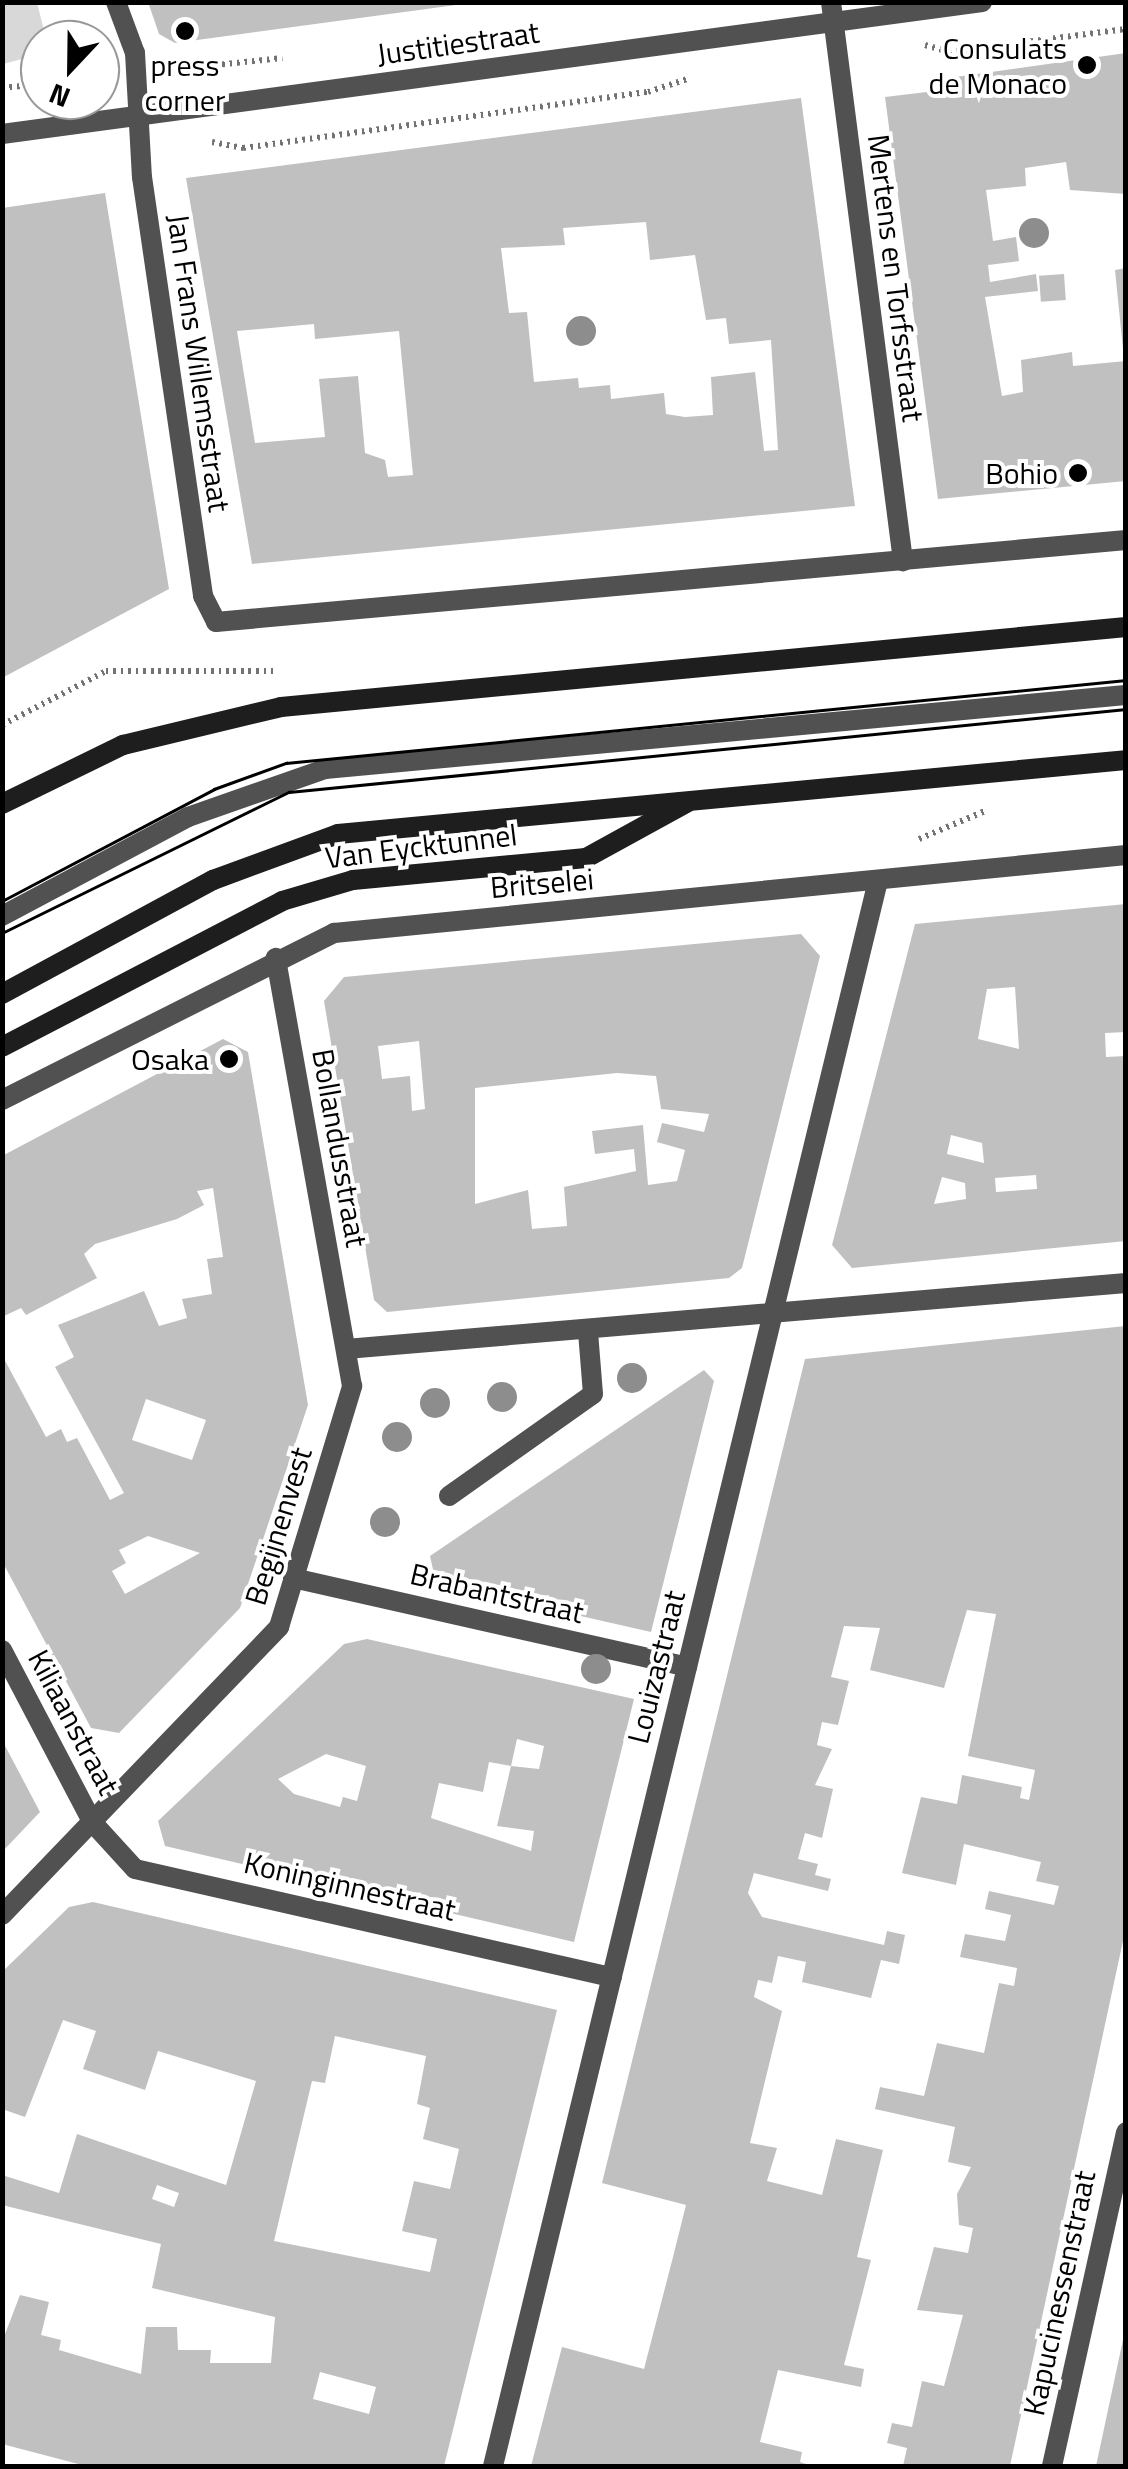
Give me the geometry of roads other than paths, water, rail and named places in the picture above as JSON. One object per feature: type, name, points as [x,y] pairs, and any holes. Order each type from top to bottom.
[{"type":"main road","points":[[2,804],[123,745],[281,707],[1126,627]]},
{"type":"main road","points":[[2,994],[213,880],[338,834],[1126,760]]},
{"type":"main road","name":"Van Eycktunnel","points":[[2,1047],[298,895],[353,880],[586,858],[690,801]]},
{"type":"street","name":"Jan Frans Willemsstraat","points":[[116,2],[135,53],[140,150],[210,616],[240,626],[903,561]]},
{"type":"street","name":"Justitiestraat","points":[[2,134],[832,12],[982,2]]},
{"type":"street","name":"Mertens en Torfsstraat","points":[[832,12],[903,561]]},
{"type":"street","points":[[903,561],[1126,540]]},
{"type":"street","points":[[2,916],[188,817],[325,769],[1126,695]]},
{"type":"street","name":"Britselei","points":[[2,1100],[334,932],[1126,855]]},
{"type":"street","name":"Louizastraat","points":[[493,2466],[878,881]]},
{"type":"street","name":"Bollandusstraat","points":[[276,958],[346,1349]]},
{"type":"street","points":[[346,1349],[588,1332],[1126,1282]]},
{"type":"street","points":[[449,1496],[592,1394],[588,1332]]},
{"type":"street","name":"Begijnenvest","points":[[2,1915],[279,1627],[352,1386],[346,1349]]},
{"type":"street","name":"Brabantstraat","points":[[294,1578],[687,1667]]},
{"type":"street","name":"Kiliaanstraat","points":[[2,1650],[93,1823]]},
{"type":"street","name":"Koninginnestraat","points":[[93,1823],[135,1868],[612,1977]]},
{"type":"street","name":"Kapucinessenstraat","points":[[1052,2466],[1126,2132]]},
{"type":"tram line","points":[[2,901],[214,789],[286,763],[1126,680]]},
{"type":"tram line","points":[[2,933],[289,792],[1126,709]]},
{"type":"place","name":"press corner","points":[[185,31]]},
{"type":"place","name":"Consulats de Monaco","points":[[1087,65]]},
{"type":"place","name":"Bohio","points":[[1078,473]]},
{"type":"place","name":"Osaka","points":[[229,1059]]}]
